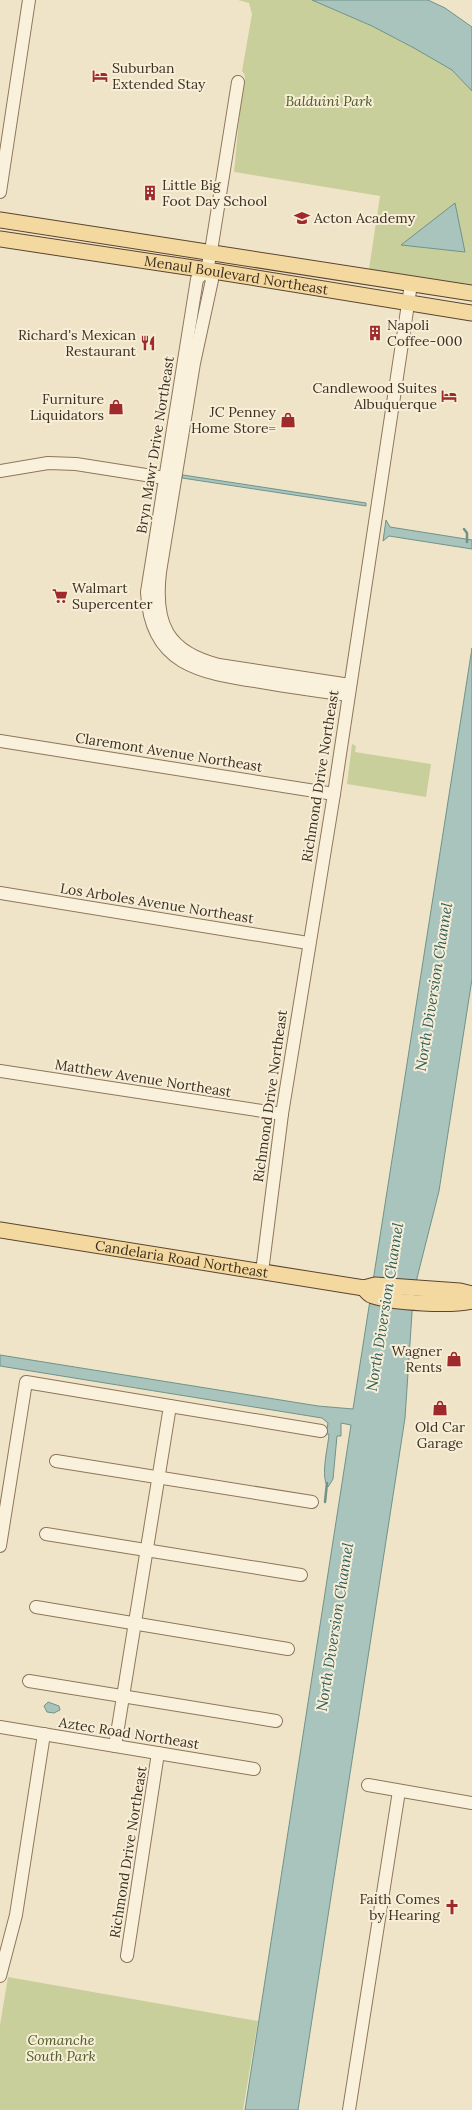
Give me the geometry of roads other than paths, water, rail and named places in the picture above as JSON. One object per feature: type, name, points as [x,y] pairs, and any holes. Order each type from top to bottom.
[{"type":"main road","name":"Menaul Boulevard Northeast","points":[[0,220],[212,251],[472,293]]},
{"type":"main road","name":"Menaul Boulevard Northeast","points":[[0,239],[207,270],[408,304],[472,313]]},
{"type":"main road","name":"Candelaria Road Northeast","points":[[0,1230],[364,1288],[375,1285],[461,1303],[472,1301]]},
{"type":"main road","name":"Candelaria Road Northeast","points":[[427,1296],[460,1291],[472,1294]]},
{"type":"street","points":[[0,192],[29,0]]},
{"type":"street","name":"Bryn Mawr Drive Northeast","points":[[238,82],[212,251],[207,270],[197,279],[170,478],[157,593],[159,609],[158,627],[178,646],[199,660],[349,690]]},
{"type":"street","name":"Richmond Drive Northeast","points":[[262,1272],[282,1114],[308,943],[334,794],[411,284]]},
{"type":"street","points":[[0,471],[48,463],[76,464],[170,478]]},
{"type":"street","name":"Claremont Avenue Northeast","points":[[0,741],[334,794]]},
{"type":"street","name":"Los Arboles Avenue Northeast","points":[[0,893],[308,943]]},
{"type":"street","name":"Matthew Avenue Northeast","points":[[0,1071],[282,1114]]},
{"type":"street","points":[[0,1546],[26,1382],[321,1431]]},
{"type":"street","points":[[115,1746],[170,1406]]},
{"type":"street","points":[[56,1461],[312,1502]]},
{"type":"street","points":[[46,1534],[147,1549],[301,1575]]},
{"type":"street","points":[[36,1607],[288,1649]]},
{"type":"street","points":[[30,1681],[276,1721]]},
{"type":"street","name":"Aztec Road Northeast","points":[[0,1727],[254,1769]]},
{"type":"street","points":[[0,1976],[16,1915],[44,1734]]},
{"type":"street","name":"Richmond Drive Northeast","points":[[126,1956],[158,1753]]},
{"type":"street","points":[[368,1785],[472,1803]]},
{"type":"street","points":[[349,2110],[400,1791]]},
{"type":"water","points":[[312,0],[428,0],[445,8],[472,27],[472,91],[452,70],[414,48],[372,26]]},
{"type":"water","points":[[455,203],[465,252],[401,245]]},
{"type":"water","points":[[183,475],[366,503],[366,506],[182,478]]},
{"type":"water","points":[[386,520],[390,527],[472,540],[472,549],[389,536],[383,541]]},
{"type":"water","name":"North Diversion Channel","points":[[472,648],[472,979],[439,1191],[417,1278],[412,1313],[405,1418],[298,2110],[245,2110],[351,1425],[341,1423],[341,1436],[337,1436],[333,1479],[328,1487],[325,1476],[325,1462],[329,1434],[326,1434],[328,1423],[322,1418],[0,1366],[0,1355],[318,1406],[353,1409]]},
{"type":"water","points":[[48,1702],[59,1706],[60,1710],[54,1713],[47,1712],[44,1706]]},
{"type":"waterway","points":[[464,529],[467,533],[467,542]]},
{"type":"waterway","points":[[325,1502],[327,1483]]},
{"type":"place","name":"Suburban Extended Stay","points":[[100,76]]},
{"type":"place","name":"Little Big Foot Day School","points":[[150,193]]},
{"type":"place","name":"Acton Academy","points":[[302,218]]},
{"type":"place","name":"Napoli Coffee-000","points":[[375,333]]},
{"type":"place","name":"Richard's Mexican Restaurant","points":[[148,343]]},
{"type":"place","name":"Candlewood Suites Albuquerque","points":[[449,396]]},
{"type":"place","name":"Furniture Liquidators","points":[[116,407]]},
{"type":"place","name":"JC Penney Home Store=","points":[[288,420]]},
{"type":"place","name":"Walmart Supercenter","points":[[60,596]]},
{"type":"place","name":"Wagner Rents","points":[[454,1359]]},
{"type":"place","name":"Old Car Garage","points":[[440,1408]]},
{"type":"place","name":"Faith Comes by Hearing","points":[[452,1907]]},
{"type":"park label","name":"Balduini Park","points":[[329,101]]},
{"type":"park label","name":"Comanche South Park","points":[[61,2048]]}]
